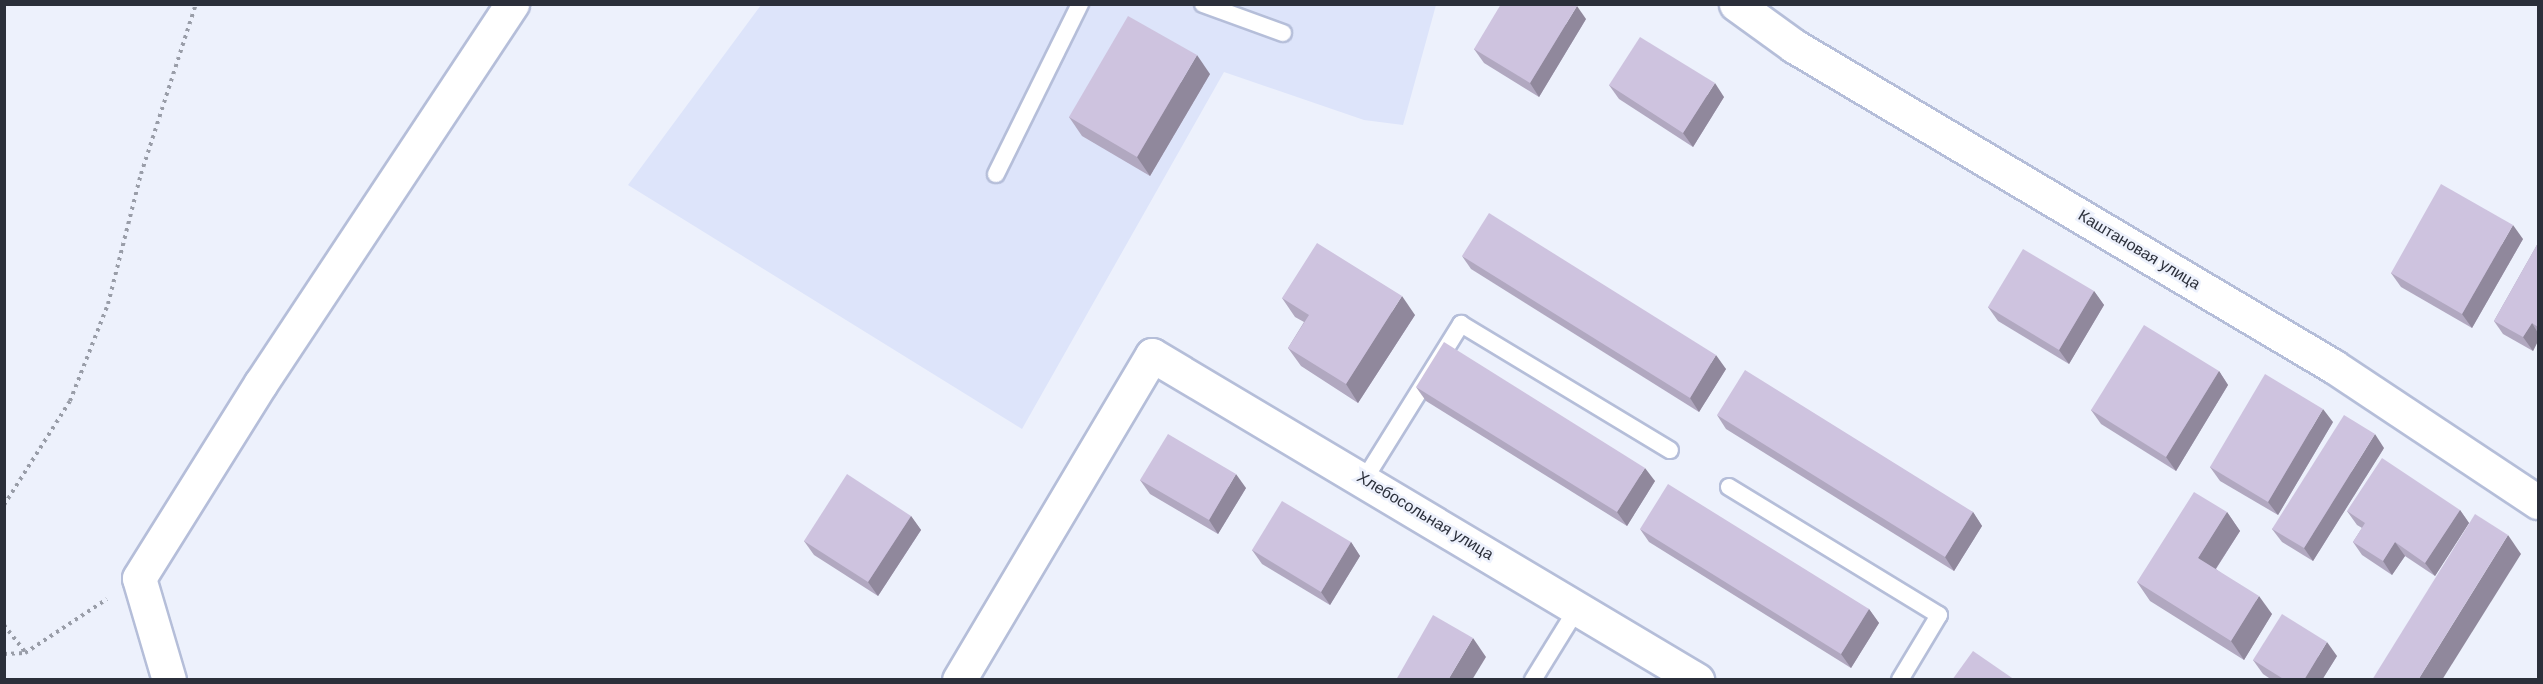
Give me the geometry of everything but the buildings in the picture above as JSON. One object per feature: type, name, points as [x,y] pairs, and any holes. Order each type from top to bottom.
[{"type":"street","points":[[170,680],[139,578],[261,383],[512,4]]},
{"type":"street","name":"Каштановая улица","points":[[1736,4],[1794,46],[2333,366],[2538,502]]},
{"type":"street","name":"Хлебосольная улица","points":[[959,680],[1152,355],[1697,680]]},
{"type":"lane","points":[[996,174],[1080,4]]},
{"type":"lane","points":[[1203,4],[1283,33]]},
{"type":"lane","points":[[1364,480],[1461,324],[1670,450]]},
{"type":"lane","points":[[1729,487],[1939,615],[1900,680]]},
{"type":"lane","points":[[1533,680],[1578,607]]},
{"type":"path","points":[[4,505],[70,402],[108,304],[141,174],[196,4]]},
{"type":"path","points":[[4,654],[25,653],[139,578]]},
{"type":"path","points":[[4,625],[25,653]]},
{"type":"shaded area","points":[[761,5],[1436,5],[1403,125],[1364,120],[1224,72],[1022,429],[628,185]]}]
